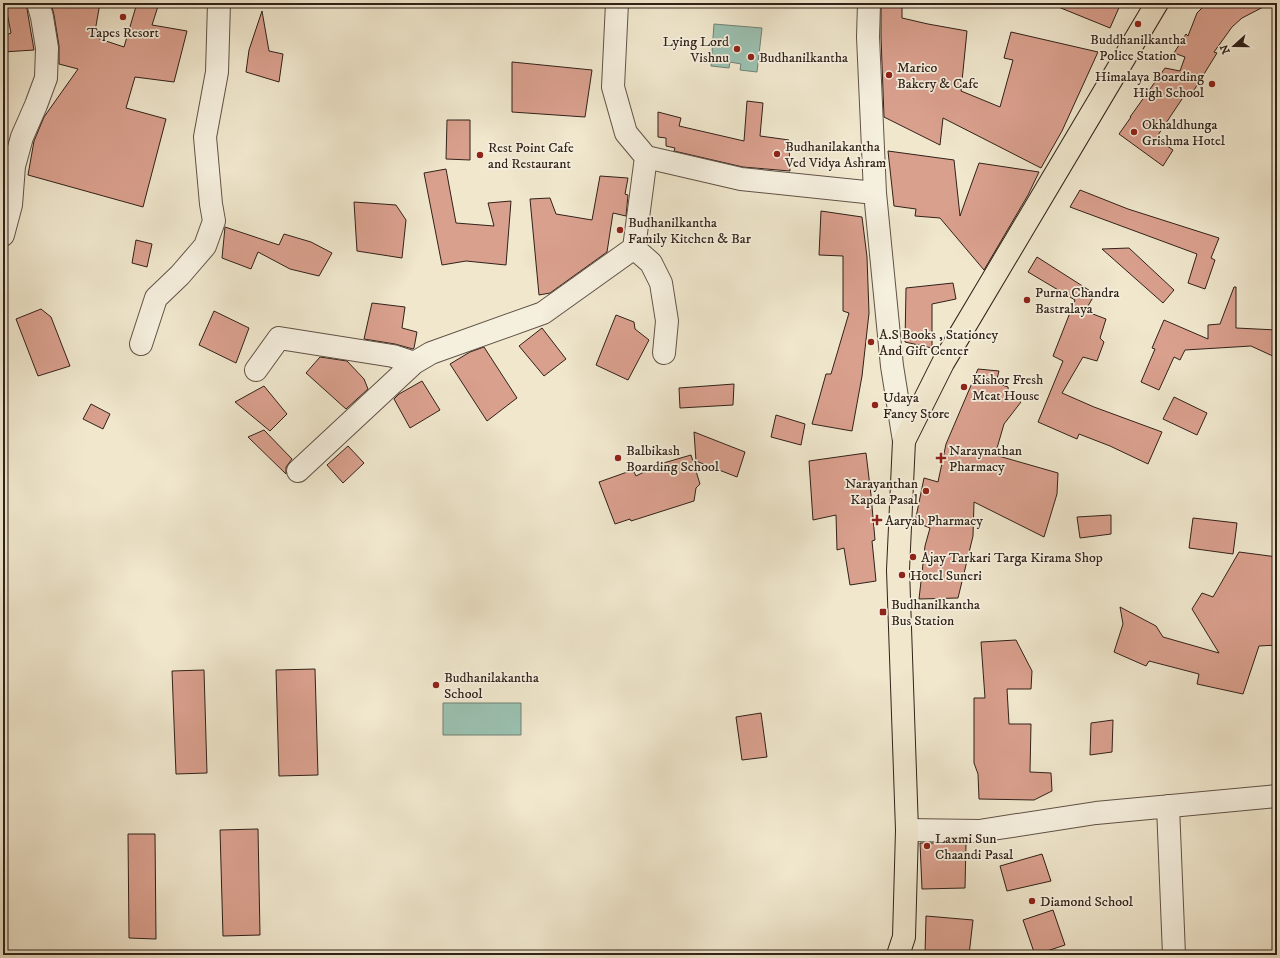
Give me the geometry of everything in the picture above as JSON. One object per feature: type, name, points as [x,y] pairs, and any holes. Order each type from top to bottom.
[{"type":"main road","points":[[898,955],[904,937],[907,830],[898,570],[904,441],[943,363],[1157,3]]},
{"type":"street","points":[[3,235],[11,205],[14,166],[22,137],[46,78],[47,48],[38,3]]},
{"type":"street","points":[[141,344],[156,298],[180,275],[205,246],[214,220],[211,204],[205,137],[217,72],[219,3]]},
{"type":"street","points":[[617,3],[613,87],[626,133],[646,157],[741,179],[875,193]]},
{"type":"street","points":[[869,3],[868,37],[875,193],[892,366],[904,441]]},
{"type":"street","points":[[298,471],[414,363],[431,353],[543,313],[634,248],[646,157]]},
{"type":"street","points":[[634,248],[651,263],[661,283],[667,321],[664,353]]},
{"type":"street","points":[[256,370],[279,338],[393,356],[414,363]]},
{"type":"street","points":[[907,830],[979,832],[1080,815],[1277,796]]},
{"type":"street","points":[[1168,806],[1174,955]]},
{"type":"shaded area","points":[[714,24],[762,28],[757,72],[740,70],[741,64],[730,62],[729,68],[711,66]]},
{"type":"shaded area","points":[[443,703],[521,703],[521,735],[443,735]]},
{"type":"building","points":[[5,3],[26,3],[34,50],[3,52],[3,36],[11,33]]},
{"type":"building","points":[[51,3],[100,3],[94,37],[124,47],[137,3],[159,3],[152,25],[187,31],[174,82],[135,77],[126,108],[166,119],[143,207],[28,175],[34,141],[44,117],[78,69],[59,64],[59,46]]},
{"type":"building","points":[[881,3],[902,3],[902,18],[967,31],[961,91],[1000,107],[1013,60],[1004,58],[1011,32],[1098,52],[1062,131],[1041,168],[943,118],[940,145],[884,117]]},
{"type":"building","points":[[1051,3],[1121,3],[1110,28]]},
{"type":"building","points":[[1207,3],[1271,3],[1242,18],[1232,27],[1214,52],[1217,53],[1191,95],[1186,93],[1156,138],[1173,150],[1163,166],[1119,134],[1165,68],[1180,71],[1185,57],[1174,53],[1186,34],[1188,36],[1197,13]]},
{"type":"building","points":[[262,11],[269,51],[283,54],[279,82],[246,72],[249,50]]},
{"type":"building","points":[[512,62],[592,70],[585,117],[512,112]]},
{"type":"building","points":[[747,101],[763,103],[760,136],[789,140],[790,171],[743,167],[674,151],[675,148],[666,146],[666,138],[658,137],[658,112],[681,118],[679,126],[744,141]]},
{"type":"building","points":[[447,120],[470,120],[470,160],[446,159]]},
{"type":"building","points":[[888,151],[954,160],[960,216],[979,163],[1039,172],[1028,195],[984,270],[940,218],[915,216],[916,209],[894,206]]},
{"type":"building","points":[[446,169],[456,223],[494,226],[488,203],[511,201],[506,265],[466,261],[442,265],[424,173]]},
{"type":"building","points":[[600,176],[628,178],[625,194],[628,195],[626,216],[613,213],[607,252],[550,293],[539,295],[530,199],[550,198],[556,214],[592,220]]},
{"type":"building","points":[[1080,190],[1128,209],[1219,238],[1211,258],[1215,260],[1205,289],[1188,283],[1197,254],[1070,207]]},
{"type":"building","points":[[354,202],[396,205],[406,220],[402,258],[357,251]]},
{"type":"building","points":[[821,211],[862,217],[867,257],[869,313],[862,376],[852,431],[812,424],[826,374],[831,374],[849,313],[843,311],[843,256],[819,255]]},
{"type":"building","points":[[225,227],[279,245],[284,234],[311,242],[332,253],[319,276],[290,269],[258,252],[251,269],[222,258]]},
{"type":"building","points":[[136,240],[152,244],[147,267],[132,263]]},
{"type":"building","points":[[1129,248],[1174,290],[1163,303],[1102,249]]},
{"type":"building","points":[[1037,257],[1095,294],[1085,311],[1106,319],[1100,338],[1104,342],[1097,361],[1083,357],[1062,393],[1094,407],[1162,432],[1148,464],[1110,446],[1079,434],[1077,439],[1038,422],[1063,361],[1053,356],[1075,300],[1028,272]]},
{"type":"building","points":[[953,283],[956,299],[932,304],[932,348],[905,342],[906,288]]},
{"type":"building","points":[[1234,287],[1236,287],[1236,328],[1277,330],[1277,358],[1251,346],[1185,350],[1180,360],[1174,357],[1159,390],[1141,382],[1155,349],[1152,348],[1164,320],[1208,339],[1208,325],[1220,324]]},
{"type":"building","points":[[372,303],[405,307],[402,328],[417,332],[413,349],[395,344],[364,339]]},
{"type":"building","points":[[41,309],[51,317],[70,366],[38,376],[16,319]]},
{"type":"building","points":[[214,311],[249,328],[236,363],[199,345]]},
{"type":"building","points":[[616,315],[634,322],[635,329],[649,340],[628,380],[596,365]]},
{"type":"building","points":[[542,328],[566,359],[544,376],[519,346]]},
{"type":"building","points":[[484,347],[517,398],[487,421],[450,364],[470,352]]},
{"type":"building","points":[[320,357],[347,361],[364,379],[368,389],[346,409],[306,373]]},
{"type":"building","points":[[978,369],[999,371],[996,383],[1008,387],[1009,397],[1021,402],[1004,424],[995,455],[1058,473],[1057,494],[1044,537],[974,502],[973,536],[958,598],[919,599],[925,546],[930,528],[915,522],[924,478],[938,482],[946,444]]},
{"type":"building","points":[[422,381],[440,410],[410,428],[394,399],[399,394]]},
{"type":"building","points":[[734,384],[733,405],[680,408],[679,388]]},
{"type":"building","points":[[264,386],[287,414],[270,431],[235,402]]},
{"type":"building","points":[[1174,397],[1207,413],[1197,435],[1163,419]]},
{"type":"building","points":[[91,404],[110,414],[103,429],[83,419]]},
{"type":"building","points":[[776,415],[805,424],[801,445],[771,437]]},
{"type":"building","points":[[264,430],[292,459],[286,467],[286,474],[248,437]]},
{"type":"building","points":[[694,432],[745,452],[737,477],[696,461]]},
{"type":"building","points":[[348,446],[364,463],[343,483],[327,465]]},
{"type":"building","points":[[866,453],[875,540],[872,541],[876,581],[850,585],[844,548],[837,550],[836,515],[813,520],[809,461]]},
{"type":"building","points":[[691,455],[700,484],[696,488],[694,501],[631,521],[630,519],[615,524],[599,482],[633,470],[636,476],[660,464]]},
{"type":"building","points":[[1111,515],[1111,534],[1080,538],[1077,517]]},
{"type":"building","points":[[1193,518],[1237,523],[1233,554],[1189,548]]},
{"type":"building","points":[[1239,552],[1277,557],[1277,645],[1259,646],[1243,694],[1197,684],[1199,674],[1149,661],[1146,666],[1114,652],[1123,624],[1120,607],[1156,626],[1163,637],[1219,653],[1192,609],[1202,593],[1213,597]]},
{"type":"building","points":[[1016,640],[1032,671],[1031,689],[1007,689],[1009,724],[1031,724],[1030,772],[1051,773],[1052,791],[1034,800],[979,799],[978,774],[974,763],[974,698],[985,698],[981,642]]},
{"type":"building","points":[[315,669],[318,775],[279,776],[276,670]]},
{"type":"building","points":[[204,670],[207,773],[176,774],[172,671]]},
{"type":"building","points":[[761,713],[767,757],[742,760],[736,717]]},
{"type":"building","points":[[1113,720],[1112,752],[1090,755],[1091,723]]},
{"type":"building","points":[[258,829],[260,935],[223,936],[220,830]]},
{"type":"building","points":[[128,834],[155,834],[156,939],[129,938]]},
{"type":"building","points":[[920,843],[966,843],[965,888],[922,889]]},
{"type":"building","points":[[1042,854],[1051,881],[1007,891],[1000,866]]},
{"type":"building","points":[[1053,910],[1065,945],[1035,955],[1023,920]]},
{"type":"building","points":[[926,916],[973,920],[969,955],[925,955]]},
{"type":"place","name":"Tapes Resort","points":[[123,17]]},
{"type":"place","name":"Buddhanilkantha Police Station","points":[[1138,24]]},
{"type":"place","name":"Lying Lord Vishnu","points":[[737,49]]},
{"type":"place","name":"Budhanilkantha","points":[[751,57]]},
{"type":"place","name":"Marico Bakery & Cafe","points":[[889,75]]},
{"type":"place","name":"Himalaya Boarding High School","points":[[1212,84]]},
{"type":"place","name":"Okhaldhunga Grishma Hotel","points":[[1134,132]]},
{"type":"place","name":"Budhanilakantha Ved Vidya Ashram","points":[[777,154]]},
{"type":"place","name":"Rest Point Cafe and Restaurant","points":[[480,155]]},
{"type":"place","name":"Budhanilkantha Family Kitchen & Bar","points":[[620,230]]},
{"type":"place","name":"Purna Chandra Bastralaya","points":[[1027,300]]},
{"type":"place","name":"A.S Books , Stationey And Gift Center","points":[[871,342]]},
{"type":"place","name":"Kishor Fresh Meat House","points":[[964,387]]},
{"type":"place","name":"Udaya Fancy Store","points":[[875,405]]},
{"type":"place","name":"Balbikash Boarding School","points":[[618,458]]},
{"type":"place","name":"Naraynathan Pharmacy","points":[[941,458]]},
{"type":"place","name":"Narayanthan Kapda Pasal","points":[[926,491]]},
{"type":"place","name":"Aaryab Pharmacy","points":[[877,520]]},
{"type":"place","name":"Ajay Tarkari Targa Kirama Shop","points":[[913,557]]},
{"type":"place","name":"Hotel Suneri","points":[[902,575]]},
{"type":"place","name":"Budhanilkantha Bus Station","points":[[883,612]]},
{"type":"place","name":"Budhanilakantha School","points":[[436,685]]},
{"type":"place","name":"Laxmi Sun Chaandi Pasal","points":[[927,846]]},
{"type":"place","name":"Diamond School","points":[[1032,901]]}]
